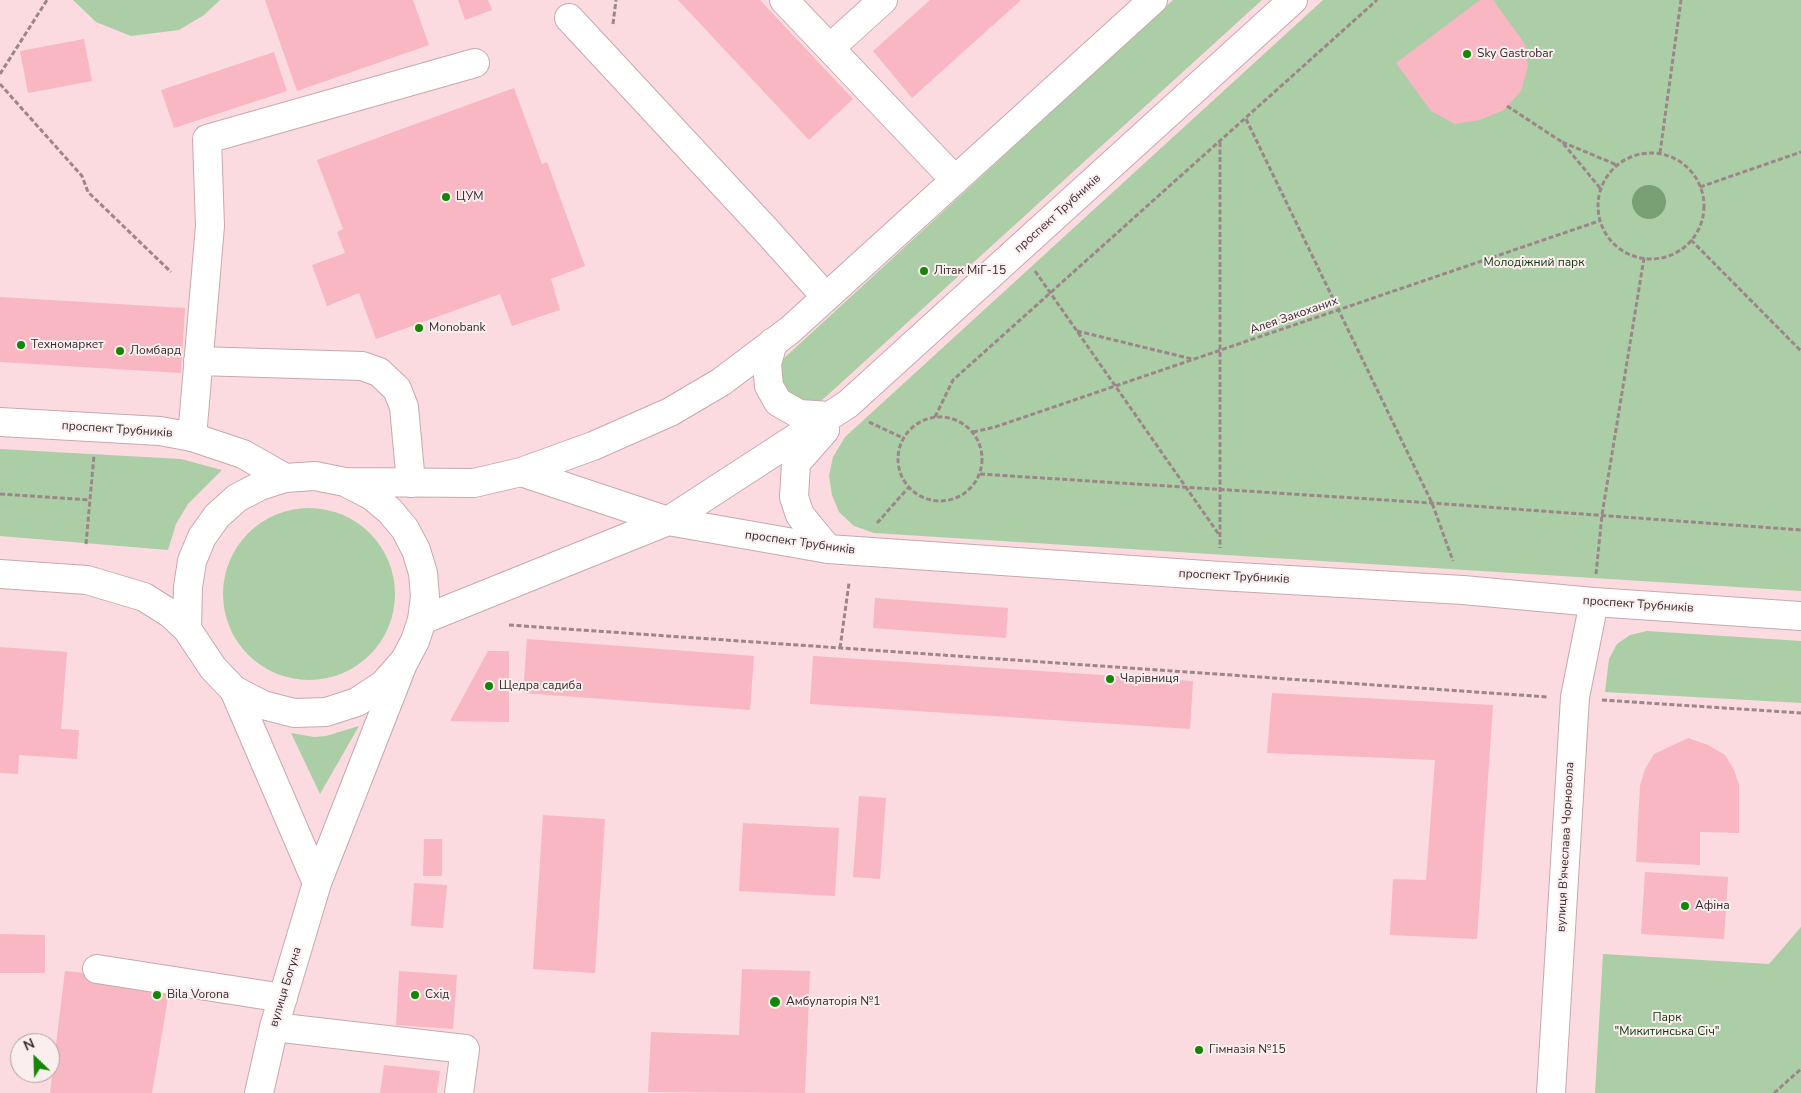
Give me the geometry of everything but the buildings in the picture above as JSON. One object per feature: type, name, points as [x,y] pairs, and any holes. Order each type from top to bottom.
[{"type":"main road","points":[[784,0],[955,180]]},
{"type":"main road","points":[[830,48],[883,0]]},
{"type":"main road","points":[[187,629],[189,578],[192,561],[202,537],[217,516],[237,498],[260,486],[284,478],[315,476],[345,482],[474,483],[521,472],[593,446],[670,412],[721,382],[790,330],[1153,0]]},
{"type":"main road","name":"проспект Трубників","points":[[422,620],[668,521],[847,413],[1020,248],[1293,0]]},
{"type":"main road","points":[[569,18],[765,229],[826,298]]},
{"type":"main road","points":[[192,437],[210,226],[207,139],[476,63]]},
{"type":"main road","points":[[773,342],[767,364],[769,386],[778,402],[799,414],[847,413]]},
{"type":"main road","points":[[198,361],[362,366],[379,372],[397,389],[404,407],[411,483]]},
{"type":"main road","points":[[828,549],[800,515],[794,497],[796,463],[847,413]]},
{"type":"main road","name":"проспект Трубників","points":[[0,422],[160,431],[192,437],[243,454],[284,478]]},
{"type":"main road","name":"проспект Трубників","points":[[521,472],[668,521],[828,549],[1220,576],[1463,590],[1594,602],[1801,616]]},
{"type":"main road","points":[[0,574],[87,580],[144,597],[171,614],[187,629],[212,668],[234,690],[270,707],[294,713],[326,712],[357,702],[384,684],[405,660],[415,641],[422,620],[425,596],[423,573],[416,550],[405,529],[390,511],[372,496],[345,482]]},
{"type":"main road","name":"вулиця В'ячеслава Чорновола","points":[[1551,1093],[1575,697],[1594,602]]},
{"type":"main road","name":"вулиця Богуна","points":[[260,1093],[274,1027],[317,883],[405,660]]},
{"type":"main road","points":[[234,690],[317,883]]},
{"type":"main road","points":[[97,969],[283,998]]},
{"type":"main road","points":[[274,1027],[465,1049],[459,1093]]},
{"type":"path","points":[[0,74],[47,0]]},
{"type":"path","points":[[613,28],[616,0]]},
{"type":"path","points":[[935,417],[953,380],[1377,0]]},
{"type":"path","points":[[1660,153],[1680,0]]},
{"type":"path","points":[[0,84],[82,176],[88,192],[171,272]]},
{"type":"path","points":[[1507,106],[1562,142],[1617,165]]},
{"type":"path","points":[[1246,118],[1432,503],[1463,590]]},
{"type":"path","points":[[1220,142],[1220,576]]},
{"type":"path","points":[[1562,142],[1600,188]]},
{"type":"path","points":[[1700,187],[1801,152]]},
{"type":"path","points":[[1660,153],[1684,164],[1696,176],[1700,187],[1704,212],[1699,229],[1691,240],[1673,254],[1655,259],[1644,258],[1621,250],[1607,237],[1599,221],[1597,204],[1600,188],[1608,173],[1617,165],[1636,154],[1660,153]]},
{"type":"path","name":"Алея Закоханих","points":[[973,432],[995,427],[1599,221]]},
{"type":"path","points":[[1691,240],[1801,351]]},
{"type":"path","points":[[1020,248],[1220,537]]},
{"type":"path","points":[[1594,602],[1602,515],[1644,258]]},
{"type":"path","points":[[1076,330],[1193,360]]},
{"type":"path","points":[[847,413],[903,438]]},
{"type":"path","points":[[935,417],[949,418],[962,423],[973,432],[980,445],[983,459],[980,474],[973,486],[962,496],[948,501],[934,502],[920,497],[908,488],[901,477],[897,464],[898,450],[903,438],[922,420],[935,417]]},
{"type":"path","points":[[86,544],[94,455]]},
{"type":"path","points":[[980,474],[1185,486],[1801,530]]},
{"type":"path","points":[[876,524],[908,488]]},
{"type":"path","points":[[0,494],[90,500]]},
{"type":"path","points":[[840,648],[849,583]]},
{"type":"path","points":[[509,625],[1551,697]]},
{"type":"path","points":[[1602,700],[1801,714]]},
{"type":"path","points":[[1774,1093],[1801,1069]]},
{"type":"green space","points":[[73,0],[220,0],[204,15],[179,30],[131,36],[96,22]]},
{"type":"green space","points":[[1173,0],[1262,0],[820,402],[801,401],[790,394],[781,380],[781,361]]},
{"type":"green space","name":"Молодіжний парк","points":[[1323,0],[1801,0],[1801,591],[874,533],[854,526],[839,512],[832,495],[829,476],[833,457],[845,437]]},
{"type":"green space","points":[[0,449],[181,459],[222,470],[188,504],[176,524],[168,550],[0,536]]},
{"type":"green space","points":[[309,508],[326,510],[342,515],[370,533],[388,561],[393,577],[395,594],[393,611],[388,627],[370,655],[342,673],[326,678],[309,680],[292,678],[276,673],[248,655],[230,627],[225,611],[223,594],[225,577],[230,561],[248,533],[276,515],[292,510]]},
{"type":"green space","points":[[1647,631],[1801,641],[1801,703],[1605,692],[1609,659],[1617,644],[1630,635]]},
{"type":"green space","points":[[359,726],[320,794],[291,733],[314,737],[326,736]]},
{"type":"green space","name":"Парк \"Микитинська Січ\"","points":[[1801,927],[1801,1093],[1595,1093],[1603,954],[1769,964]]},
{"type":"shaded area","points":[[1649,185],[1661,190],[1666,202],[1661,214],[1649,219],[1637,214],[1632,202],[1637,190]]},
{"type":"place","name":"Sky Gastrobar","points":[[1467,54]]},
{"type":"place","name":"ЦУМ","points":[[446,197]]},
{"type":"place","name":"Літак МіГ-15","points":[[924,271]]},
{"type":"place","name":"Monobank","points":[[419,328]]},
{"type":"place","name":"Техномаркет","points":[[21,345]]},
{"type":"place","name":"Ломбард","points":[[120,351]]},
{"type":"place","name":"Чарівниця","points":[[1110,679]]},
{"type":"place","name":"Щедра садиба","points":[[489,686]]},
{"type":"place","name":"Афіна","points":[[1685,906]]},
{"type":"place","name":"Bila Vorona","points":[[157,995]]},
{"type":"place","name":"Схід","points":[[415,995]]},
{"type":"place","name":"Амбулаторія №1","points":[[775,1002]]},
{"type":"place","name":"Гімназія №15","points":[[1199,1050]]}]
